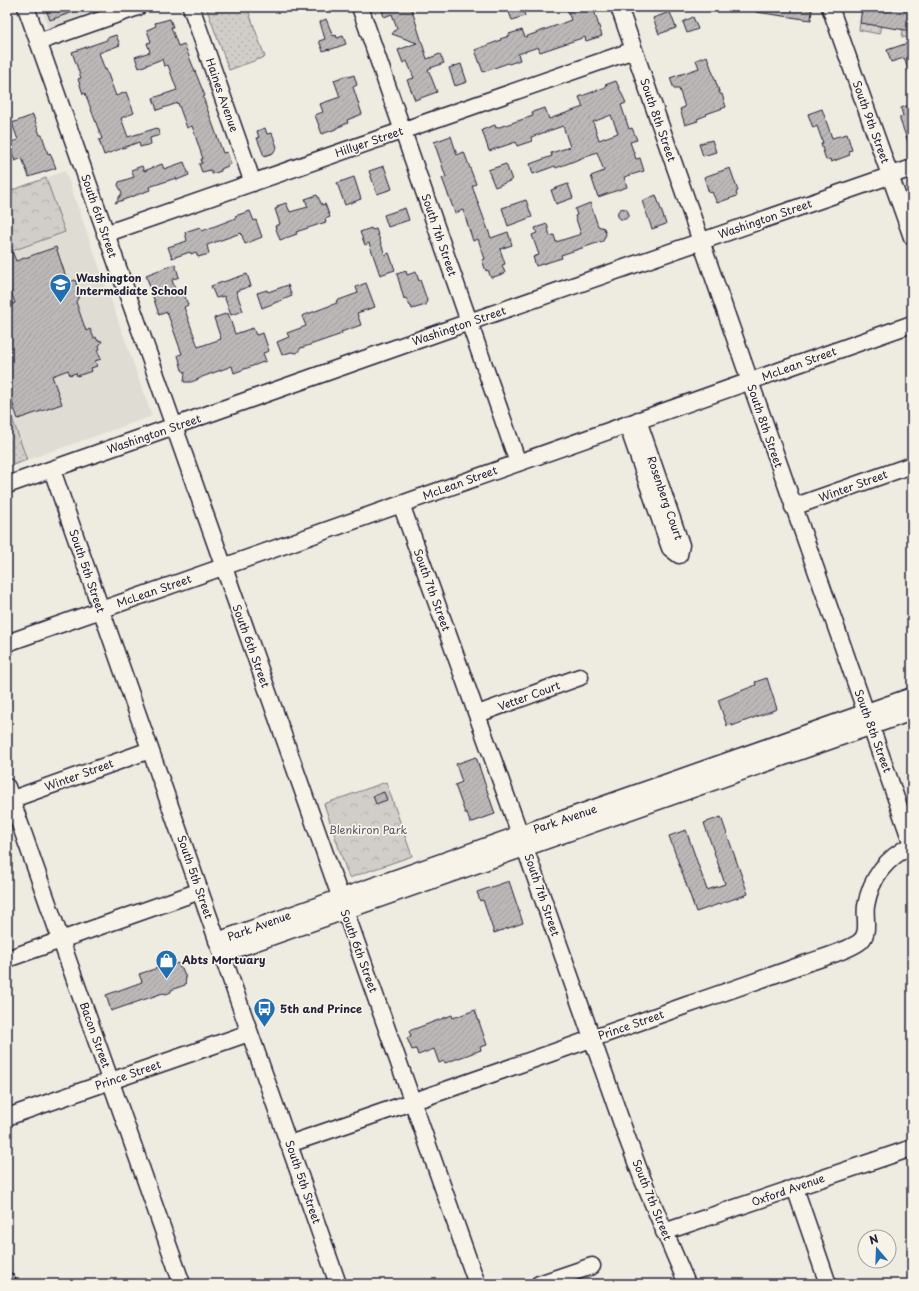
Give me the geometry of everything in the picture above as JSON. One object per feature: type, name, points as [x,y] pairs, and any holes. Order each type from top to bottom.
[{"type":"street","name":"South 6th Street","points":[[26,7],[477,1284]]},
{"type":"street","points":[[38,42],[138,7]]},
{"type":"street","name":"Haines Avenue","points":[[191,7],[253,183]]},
{"type":"street","name":"South 7th Street","points":[[360,7],[518,463]]},
{"type":"street","name":"South 8th Street","points":[[618,7],[912,845]]},
{"type":"street","name":"South 9th Street","points":[[830,7],[912,237]]},
{"type":"street","name":"Hillyer Street","points":[[105,234],[634,50]]},
{"type":"street","name":"Washington Street","points":[[7,485],[912,168]]},
{"type":"street","name":"McLean Street","points":[[7,643],[912,324]]},
{"type":"street","name":"Rosenberg Court","points":[[632,422],[681,545],[679,555],[670,548],[632,422]]},
{"type":"street","name":"Winter Street","points":[[793,507],[912,465]]},
{"type":"street","name":"South 5th Street","points":[[52,470],[338,1284]]},
{"type":"street","name":"South 7th Street","points":[[401,504],[478,714],[642,1178],[664,1232],[688,1284]]},
{"type":"street","name":"Vetter Court","points":[[478,714],[580,677]]},
{"type":"street","name":"Park Avenue","points":[[869,720],[912,696]]},
{"type":"street","name":"Park Avenue","points":[[219,948],[869,720],[912,712]]},
{"type":"street","name":"Winter Street","points":[[8,795],[150,750]]},
{"type":"street","name":"Bacon Street","points":[[8,795],[112,1081],[182,1284]]},
{"type":"street","name":"Prince Street","points":[[290,1144],[842,951],[858,944],[864,937],[866,906],[873,882],[888,860],[912,845]]},
{"type":"street","points":[[7,959],[200,891]]},
{"type":"street","name":"Prince Street","points":[[7,1117],[249,1032]]},
{"type":"street","name":"Oxford Avenue","points":[[664,1232],[912,1148]]},
{"type":"street","points":[[795,1188],[828,1284]]},
{"type":"street","points":[[539,1284],[592,1266]]},
{"type":"shaded area","points":[[41,7],[107,7],[48,28]]},
{"type":"shaded area","name":"Washington Intermediate School","points":[[65,171],[152,416],[7,467],[7,192]]},
{"type":"green space","points":[[206,7],[247,7],[265,57],[229,70]]},
{"type":"green space","points":[[860,23],[881,26],[879,34],[859,30]]},
{"type":"green space","points":[[903,29],[912,31],[912,38],[902,37]]},
{"type":"green space","points":[[46,178],[65,232],[12,251],[9,242],[7,242],[7,192]]},
{"type":"green space","points":[[7,404],[27,460],[7,467]]},
{"type":"green space","name":"Blenkiron Park","points":[[386,782],[412,856],[349,878],[324,804]]},
{"type":"building","points":[[51,7],[85,8],[50,20],[46,9]]},
{"type":"building","points":[[381,7],[411,7],[427,59],[440,54],[444,63],[428,69],[437,92],[415,100],[407,80],[414,78],[407,61],[403,63],[398,50],[417,43],[392,34],[397,28],[392,14],[384,17]]},
{"type":"building","points":[[507,7],[522,7],[525,16],[512,20]]},
{"type":"building","points":[[566,7],[593,7],[602,36],[586,41],[585,37],[540,52],[538,47],[518,54],[520,60],[483,72],[475,50],[501,40],[500,39],[509,36],[509,34],[522,30],[525,37],[571,20]]},
{"type":"building","points":[[756,7],[807,7],[806,9],[812,10],[811,20],[756,12]]},
{"type":"building","points":[[862,7],[912,7],[912,31],[860,23]]},
{"type":"building","points":[[670,12],[676,28],[659,34],[653,18]]},
{"type":"building","points":[[693,17],[698,29],[687,33],[683,22]]},
{"type":"building","points":[[170,19],[173,27],[171,27],[178,46],[184,44],[205,96],[203,97],[223,153],[227,152],[231,164],[221,169],[221,171],[212,174],[211,170],[202,172],[199,164],[202,163],[201,159],[203,159],[192,126],[187,128],[178,103],[157,110],[153,98],[177,90],[168,65],[164,66],[162,59],[139,68],[135,57],[150,52],[147,43],[151,42],[147,30],[156,26],[155,23]]},
{"type":"building","points":[[326,19],[333,36],[336,35],[337,38],[343,36],[346,44],[323,51],[319,41],[325,39],[320,22]]},
{"type":"building","points":[[116,35],[120,45],[99,53],[116,96],[126,92],[134,113],[121,118],[128,137],[157,128],[160,135],[150,138],[151,144],[140,147],[139,142],[104,155],[99,140],[102,139],[85,93],[83,94],[78,79],[81,78],[72,52],[107,40],[107,38]]},
{"type":"building","points":[[908,43],[912,53],[912,78],[904,58],[891,62],[887,50]]},
{"type":"building","points":[[707,56],[726,107],[706,114],[707,115],[697,119],[698,121],[685,125],[680,109],[685,107],[679,89],[674,89],[670,78],[699,68],[696,60]]},
{"type":"building","points":[[461,64],[467,82],[455,86],[449,68]]},
{"type":"building","points":[[348,75],[349,77],[354,75],[357,85],[353,87],[362,114],[347,120],[348,123],[336,129],[322,134],[315,115],[323,112],[320,104],[340,97],[334,80]]},
{"type":"building","points":[[616,81],[626,103],[621,105],[629,129],[632,128],[637,140],[630,142],[636,159],[640,158],[644,171],[624,177],[627,187],[598,197],[591,176],[604,171],[597,152],[556,168],[555,166],[533,174],[530,164],[552,156],[551,153],[570,147],[563,126],[531,137],[532,141],[517,146],[516,142],[489,151],[482,130],[495,125],[496,128],[533,116],[532,112],[545,108],[549,119],[583,107],[579,97],[606,87],[605,85]],"holes":[[[611,115],[618,133],[599,140],[593,122]]]},
{"type":"building","points":[[912,104],[911,150],[900,117],[903,116],[901,108]]},
{"type":"building","points":[[822,109],[832,138],[847,134],[852,150],[849,151],[850,155],[831,162],[830,159],[826,160],[821,144],[823,143],[817,126],[813,128],[808,114]]},
{"type":"building","points":[[33,115],[40,135],[42,135],[48,154],[50,153],[56,168],[29,177],[22,158],[15,161],[8,143],[18,140],[12,123]]},
{"type":"building","points":[[265,128],[267,134],[272,133],[277,147],[273,153],[264,156],[257,138],[259,138],[257,131]]},
{"type":"building","points":[[451,136],[457,155],[464,152],[476,184],[472,186],[491,238],[508,232],[512,245],[500,249],[505,264],[502,265],[505,273],[491,278],[488,270],[486,271],[482,260],[485,259],[478,239],[473,241],[463,210],[455,213],[442,178],[446,177],[434,142]]},
{"type":"building","points":[[712,140],[716,152],[703,156],[699,144]]},
{"type":"building","points":[[184,162],[189,175],[177,180],[176,178],[149,187],[150,190],[115,203],[122,193],[118,185],[119,182],[134,177],[131,170],[142,166],[144,171],[162,164],[164,169]]},
{"type":"building","points":[[506,164],[512,180],[495,187],[488,170]]},
{"type":"building","points":[[384,166],[392,189],[377,194],[369,171]]},
{"type":"building","points":[[730,168],[738,191],[736,192],[737,196],[717,203],[712,192],[709,193],[704,177]]},
{"type":"building","points":[[354,177],[361,199],[345,205],[337,183]]},
{"type":"building","points":[[568,184],[573,198],[556,204],[551,190]]},
{"type":"building","points":[[317,195],[322,205],[325,204],[330,217],[325,219],[326,222],[296,232],[297,234],[280,240],[275,226],[280,224],[275,209],[278,208],[277,206],[286,203],[290,212],[308,207],[305,199]]},
{"type":"building","points":[[656,195],[666,224],[652,229],[642,201]]},
{"type":"building","points":[[526,200],[532,217],[508,226],[502,208]]},
{"type":"building","points":[[590,203],[598,226],[604,228],[606,234],[603,241],[561,255],[562,258],[536,266],[533,257],[539,255],[532,235],[537,233],[535,228],[547,224],[550,236],[554,235],[556,242],[581,234],[575,216],[577,215],[575,209]]},
{"type":"building","points":[[405,208],[409,220],[388,227],[384,215]]},
{"type":"building","points":[[621,209],[625,209],[627,210],[627,218],[621,219],[618,216],[618,212]]},
{"type":"building","points":[[250,211],[254,221],[256,220],[262,237],[245,244],[241,233],[207,245],[209,254],[198,257],[196,252],[191,254],[190,252],[172,258],[168,247],[187,241],[185,232],[200,227],[202,231]]},
{"type":"building","points":[[371,228],[372,230],[376,229],[385,255],[389,253],[395,270],[380,275],[369,243],[365,245],[360,232]]},
{"type":"building","points":[[7,241],[16,261],[56,247],[68,283],[75,280],[80,294],[76,302],[86,331],[90,329],[94,338],[96,337],[97,340],[102,341],[99,346],[100,349],[97,350],[101,359],[95,361],[97,366],[91,368],[92,371],[77,376],[76,373],[70,375],[68,370],[52,376],[62,404],[18,419],[7,388],[7,306],[15,303],[7,281]]},
{"type":"building","points":[[175,264],[179,277],[172,280],[177,296],[184,294],[188,305],[184,307],[198,347],[221,339],[214,318],[228,313],[235,334],[253,328],[256,335],[263,333],[269,351],[263,353],[266,361],[234,373],[232,366],[191,382],[184,382],[185,372],[182,370],[178,355],[182,354],[167,312],[159,315],[146,275]]},
{"type":"building","points":[[406,271],[407,275],[416,272],[427,300],[426,305],[412,309],[406,298],[404,299],[397,274]]},
{"type":"building","points":[[247,274],[251,286],[236,291],[243,311],[231,315],[224,296],[216,298],[211,286]]},
{"type":"building","points":[[366,283],[375,307],[357,313],[361,325],[341,332],[342,334],[301,348],[297,353],[291,352],[282,355],[277,342],[289,337],[287,333],[306,326],[302,316],[337,303],[336,301],[358,293],[356,287]]},
{"type":"building","points":[[288,285],[292,296],[262,308],[257,293],[267,290],[268,292]]},
{"type":"building","points":[[767,678],[777,709],[732,726],[732,724],[727,726],[718,700],[756,685],[755,682]]},
{"type":"building","points":[[476,757],[495,814],[470,823],[455,785],[462,782],[456,764]]},
{"type":"building","points":[[384,792],[387,800],[376,804],[373,796]]},
{"type":"building","points":[[721,817],[748,894],[696,912],[669,836],[686,830],[707,890],[725,884],[704,823]]},
{"type":"building","points":[[509,881],[523,923],[494,933],[483,900],[480,901],[477,892]]},
{"type":"building","points":[[164,962],[169,967],[178,963],[186,978],[185,985],[171,990],[171,992],[166,994],[163,993],[111,1011],[106,995],[142,982],[139,974],[161,967]]},
{"type":"building","points":[[475,1010],[487,1045],[480,1047],[481,1050],[445,1063],[444,1061],[439,1063],[434,1049],[418,1055],[416,1049],[412,1050],[407,1038],[411,1036],[409,1031],[452,1015],[453,1018]]},
{"type":"place","name":"Washington Intermediate School","points":[[60,304]]},
{"type":"place","name":"Abts Mortuary","points":[[166,980]]},
{"type":"place","name":"5th and Prince","points":[[265,1028]]}]
